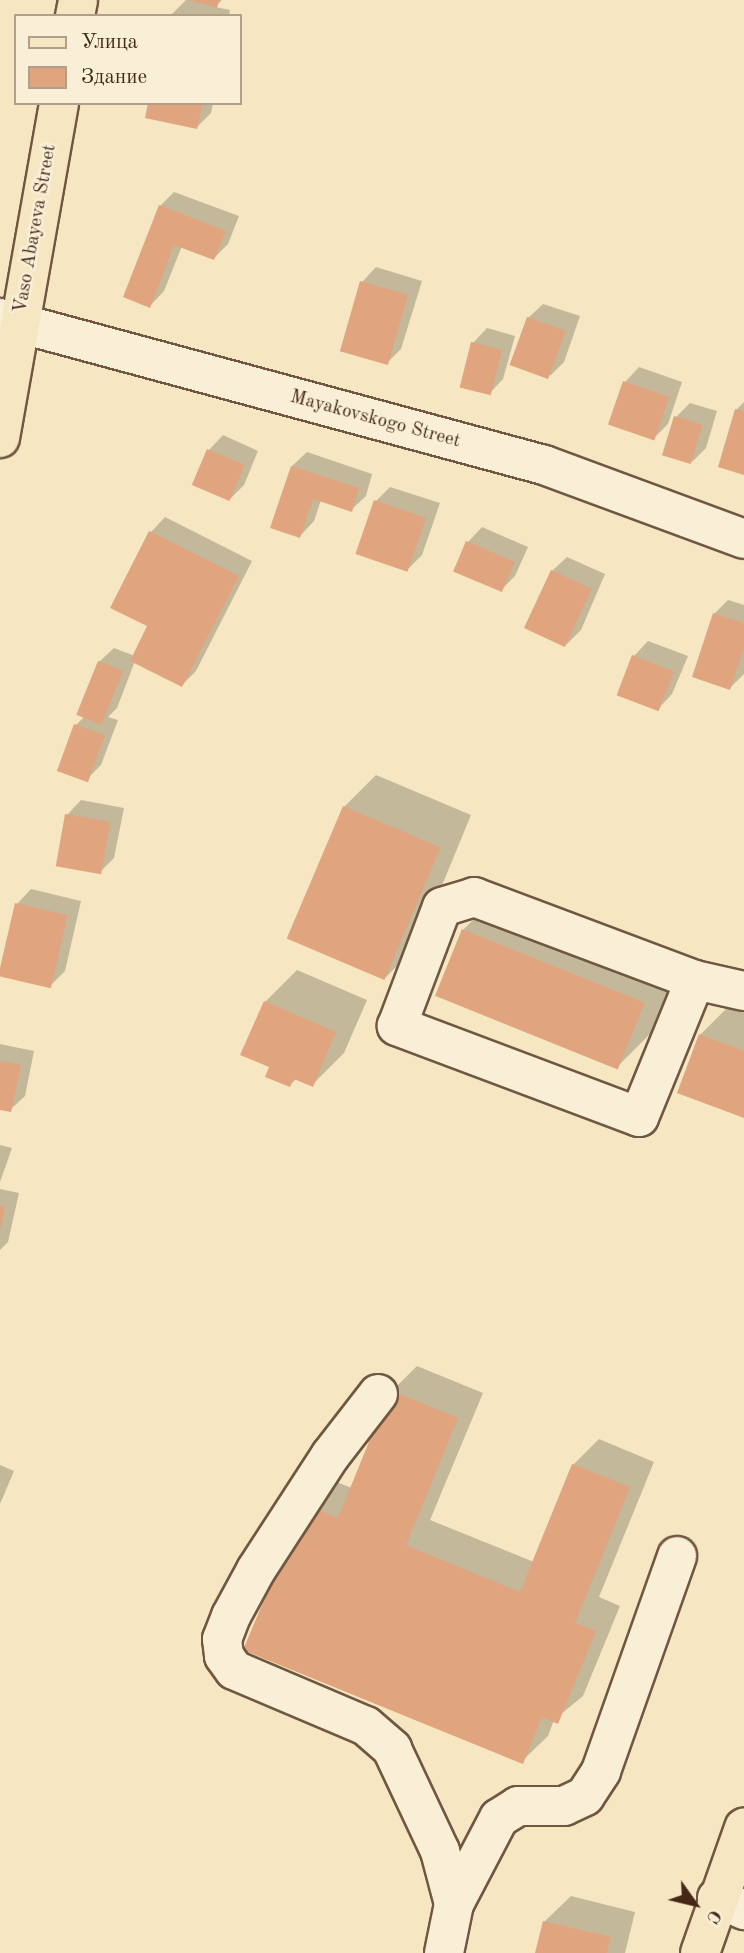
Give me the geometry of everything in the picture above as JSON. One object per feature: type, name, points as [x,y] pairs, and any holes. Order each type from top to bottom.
[{"type":"main road","name":"Vaso Abayeva Street","points":[[0,438],[9,321],[59,105]]},
{"type":"main road","points":[[700,1953],[731,1904],[744,1828]]},
{"type":"street","name":"Mayakovskogo Street","points":[[9,321],[544,465],[744,539]]},
{"type":"street","points":[[695,980],[639,1117],[397,1026],[442,907],[474,897],[695,980],[744,991]]},
{"type":"street","points":[[378,1394],[330,1456],[256,1570],[230,1616],[222,1639],[224,1656],[234,1670],[366,1726],[392,1749],[440,1851],[454,1904]]},
{"type":"street","points":[[444,1953],[454,1904],[499,1818],[518,1806],[564,1806],[585,1796],[601,1771],[677,1556]]},
{"type":"building","points":[[189,0],[219,0],[217,8]]},
{"type":"building","points":[[148,105],[203,105],[197,129],[145,118]]},
{"type":"building","points":[[159,205],[226,231],[214,260],[174,245],[150,308],[123,297]]},
{"type":"building","points":[[360,281],[408,295],[388,365],[340,351]]},
{"type":"building","points":[[527,317],[566,331],[548,379],[510,365]]},
{"type":"building","points":[[471,342],[502,350],[491,395],[460,388]]},
{"type":"building","points":[[623,381],[669,397],[654,440],[608,424]]},
{"type":"building","points":[[735,409],[744,411],[744,475],[718,467]]},
{"type":"building","points":[[674,416],[703,425],[691,464],[662,455]]},
{"type":"building","points":[[207,449],[245,465],[230,501],[192,485]]},
{"type":"building","points":[[291,466],[359,488],[352,512],[313,499],[300,538],[270,528]]},
{"type":"building","points":[[374,500],[426,518],[407,572],[355,554]]},
{"type":"building","points":[[149,531],[239,576],[182,687],[130,661],[147,626],[110,608]]},
{"type":"building","points":[[466,541],[515,562],[502,592],[453,571]]},
{"type":"building","points":[[551,570],[592,589],[565,647],[524,628]]},
{"type":"building","points":[[713,613],[744,623],[744,648],[730,690],[692,677]]},
{"type":"building","points":[[632,655],[674,671],[659,711],[617,695]]},
{"type":"building","points":[[98,661],[123,671],[101,725],[76,715]]},
{"type":"building","points":[[74,724],[105,735],[88,782],[57,771]]},
{"type":"building","points":[[343,806],[441,847],[384,980],[287,939]]},
{"type":"building","points":[[65,814],[110,822],[101,874],[56,866]]},
{"type":"building","points":[[15,903],[68,915],[51,988],[0,977]]},
{"type":"building","points":[[462,929],[645,1003],[618,1070],[435,996]]},
{"type":"building","points":[[264,1001],[336,1032],[313,1087],[294,1079],[290,1087],[265,1077],[269,1067],[240,1055]]},
{"type":"building","points":[[699,1034],[744,1051],[744,1118],[677,1093]]},
{"type":"building","points":[[0,1061],[21,1065],[11,1112],[0,1110]]},
{"type":"building","points":[[0,1206],[5,1207],[1,1227],[0,1227]]},
{"type":"building","points":[[390,1390],[458,1418],[406,1545],[520,1592],[572,1464],[630,1487],[575,1623],[596,1631],[558,1724],[542,1717],[523,1764],[243,1650],[304,1504],[338,1518]]},
{"type":"building","points":[[543,1921],[611,1937],[607,1953],[535,1953]]}]
